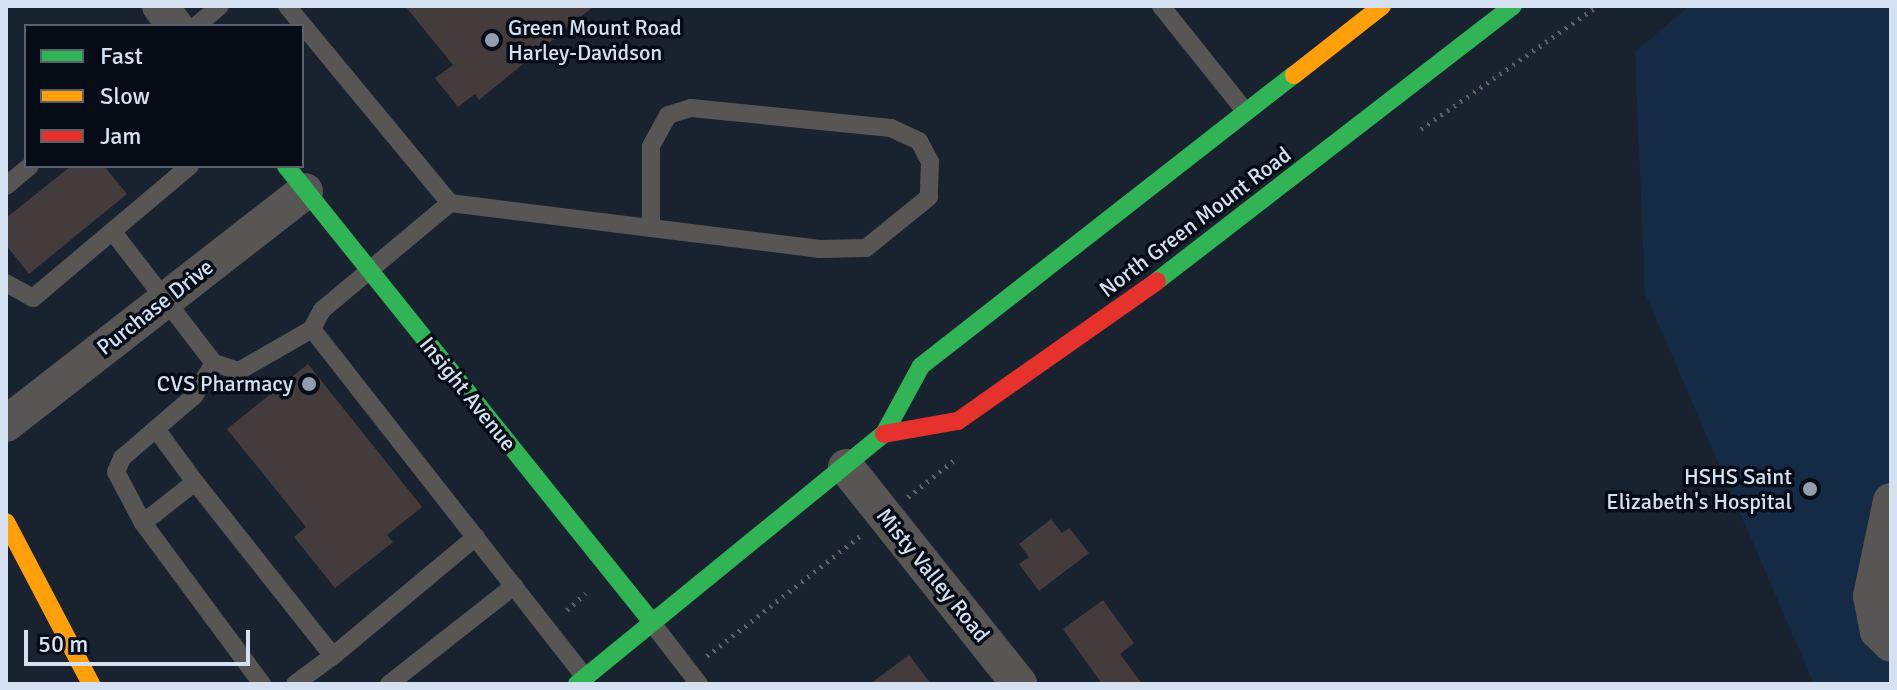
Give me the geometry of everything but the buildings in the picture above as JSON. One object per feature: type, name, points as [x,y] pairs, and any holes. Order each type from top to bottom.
[{"type":"street","points":[[160,6],[174,24]]},
{"type":"street","points":[[581,681],[884,434],[921,366],[1382,6]]},
{"type":"street","name":"North Green Mount Road","points":[[884,434],[958,421],[1226,233],[1513,6]]},
{"type":"street","name":"Insight Avenue","points":[[296,178],[651,621]]},
{"type":"street","name":"Purchase Drive","points":[[6,424],[165,299],[296,178]]},
{"type":"street","name":"Misty Valley Road","points":[[846,467],[1019,684]]},
{"type":"street","points":[[1891,501],[1871,596],[1878,631],[1891,644]]},
{"type":"street","points":[[6,522],[91,684]]},
{"type":"lane","points":[[198,24],[220,6]]},
{"type":"lane","points":[[287,6],[302,24]]},
{"type":"lane","points":[[1161,6],[1245,111]]},
{"type":"lane","points":[[304,27],[450,203],[651,228],[820,249],[866,248],[929,197],[930,162],[919,141],[891,128],[691,108],[668,115],[651,146],[651,228]]},
{"type":"lane","points":[[6,186],[28,168]]},
{"type":"lane","points":[[6,283],[33,298],[188,168]]},
{"type":"lane","points":[[113,232],[214,363],[239,371],[312,329],[322,310],[450,203]]},
{"type":"lane","points":[[312,329],[514,586],[581,681]]},
{"type":"lane","points":[[214,363],[194,396],[122,458],[116,472],[143,523],[262,684]]},
{"type":"lane","points":[[156,429],[333,656]]},
{"type":"lane","points":[[143,523],[195,482]]},
{"type":"lane","points":[[295,684],[476,537]]},
{"type":"lane","points":[[389,684],[514,586]]},
{"type":"lane","points":[[651,621],[699,684]]},
{"type":"shaded area","name":"HSHS Saint Elizabeth's Hospital","points":[[1689,6],[1891,6],[1891,684],[1814,684],[1645,293],[1635,52]]},
{"type":"traffic: fast","points":[[1157,281],[1513,6]]},
{"type":"traffic: fast","points":[[577,684],[884,434],[921,366],[1294,75]]},
{"type":"traffic: fast","points":[[288,168],[651,621]]},
{"type":"traffic: slow","points":[[1294,75],[1382,6]]},
{"type":"traffic: slow","points":[[6,522],[91,684]]},
{"type":"traffic: jam","points":[[884,434],[958,421],[1157,281]]},
{"type":"place","name":"Green Mount Road Harley-Davidson","points":[[492,40]]},
{"type":"place","name":"CVS Pharmacy","points":[[309,384]]},
{"type":"place","name":"HSHS Saint Elizabeth's Hospital","points":[[1810,489]]}]
